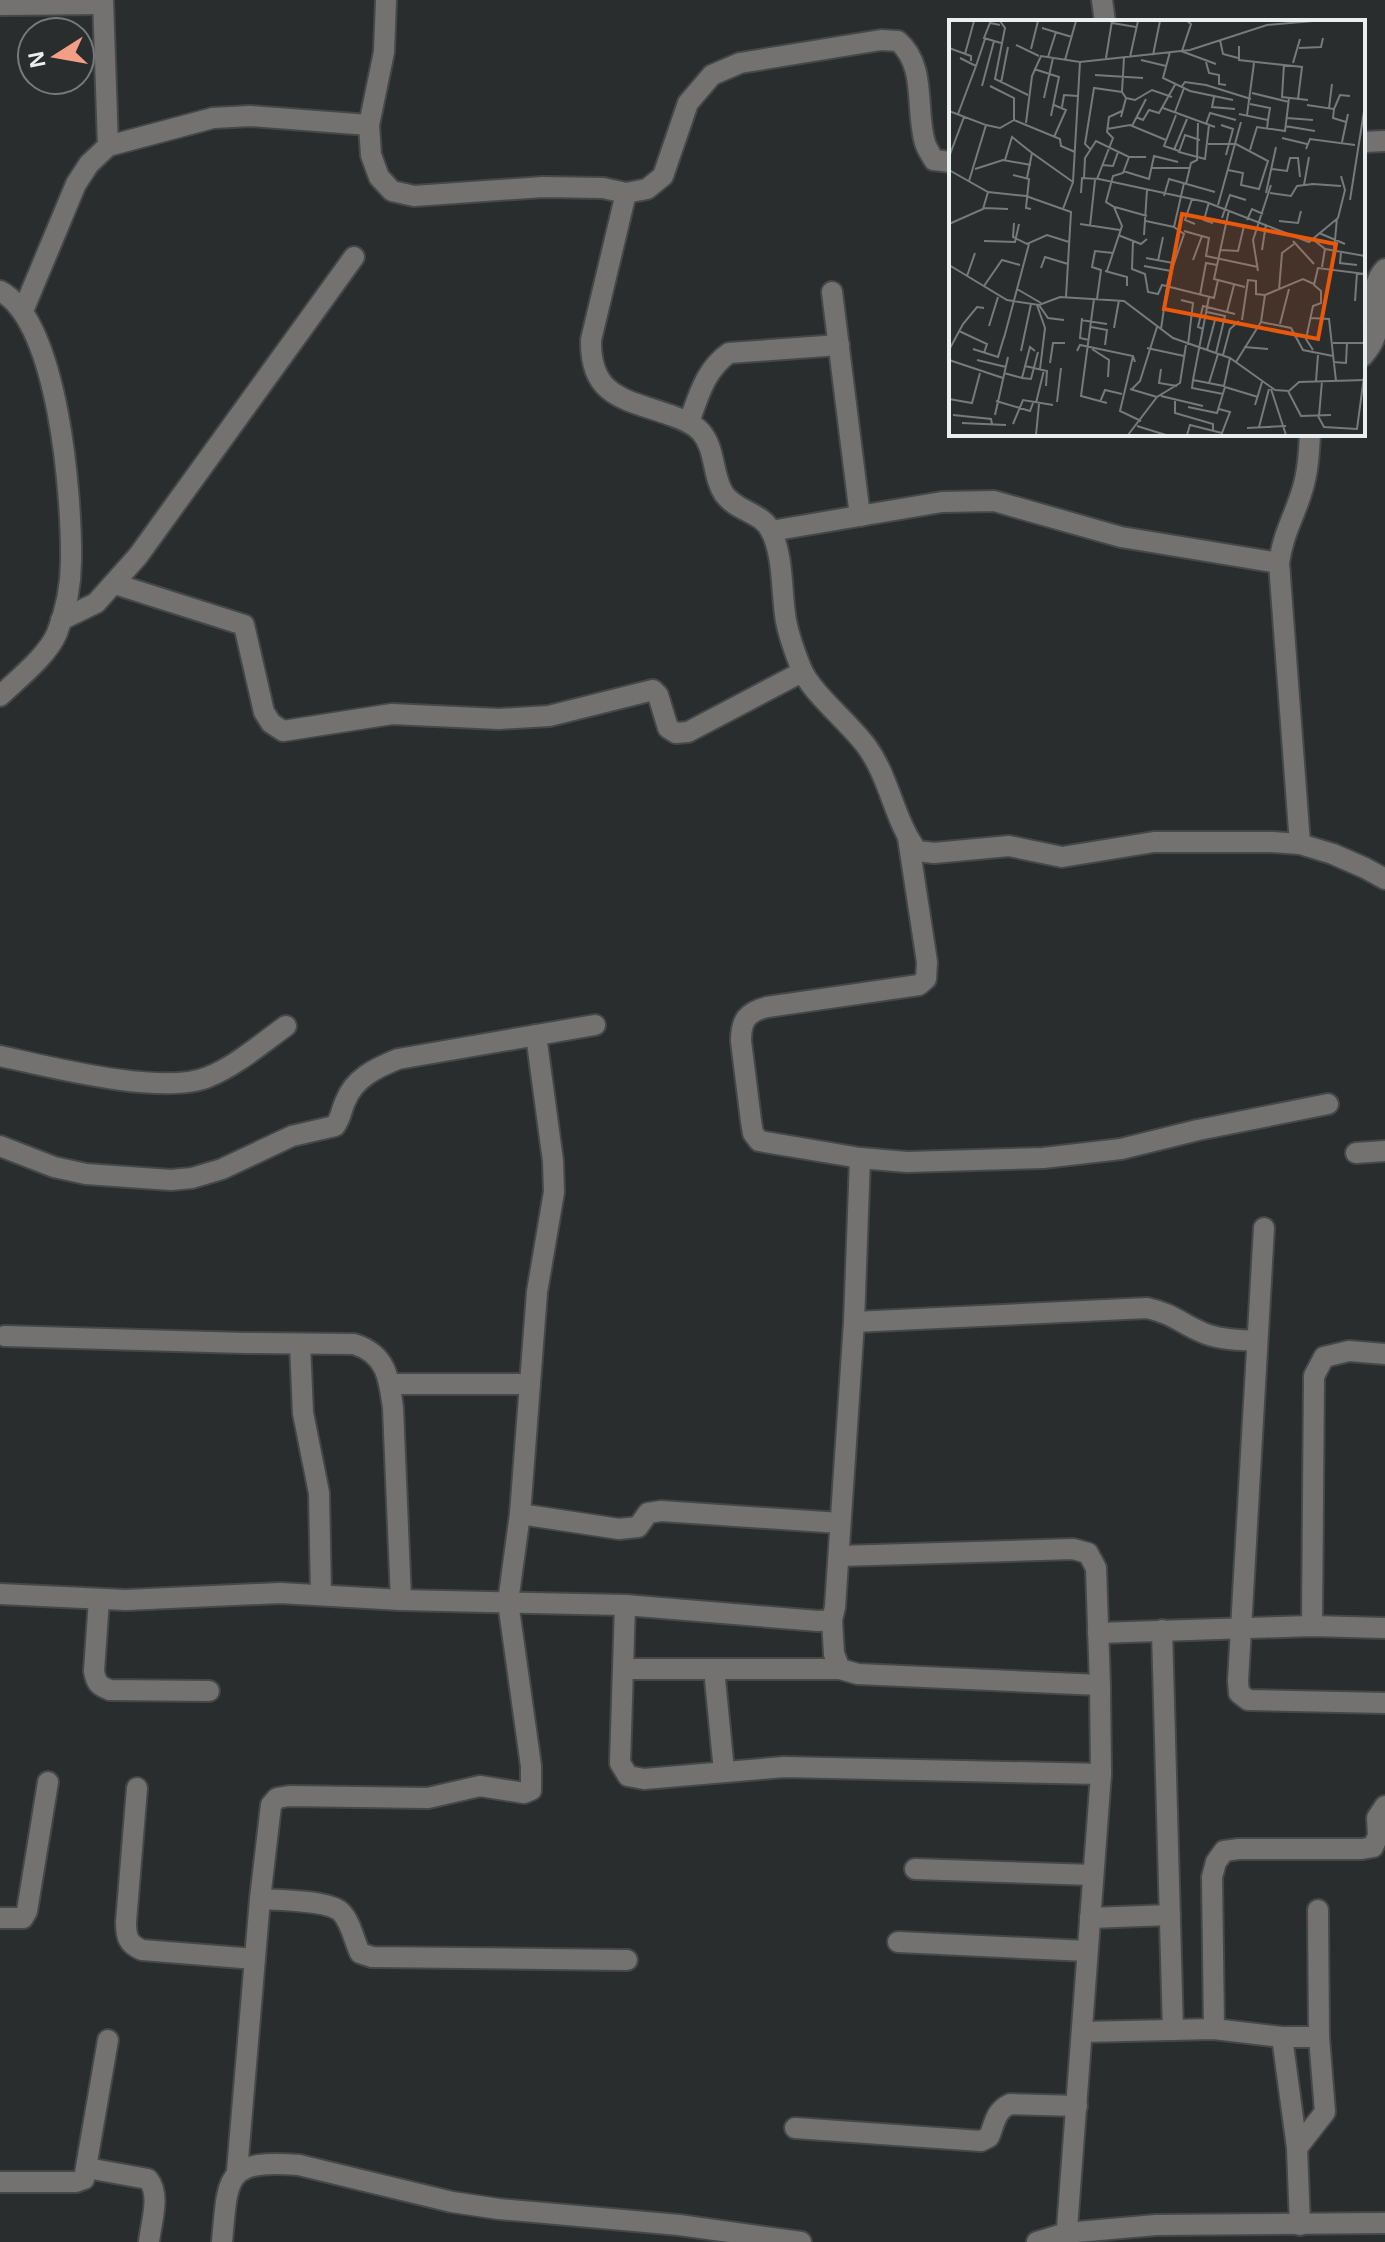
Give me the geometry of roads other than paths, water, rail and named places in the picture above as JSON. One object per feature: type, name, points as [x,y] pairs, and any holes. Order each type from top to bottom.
[{"type":"street","points":[[386,0],[384,52],[369,125],[371,155],[379,177],[392,191],[429,196],[575,186],[626,193],[647,189],[663,176],[688,103],[712,75],[740,63],[881,40],[898,41],[910,51],[915,65],[925,144],[934,160],[949,162]]},
{"type":"street","points":[[1102,0],[1105,20]]},
{"type":"street","points":[[0,5],[103,2],[108,146]]},
{"type":"street","points":[[23,311],[76,184],[89,164],[108,146],[213,118],[250,116],[369,125]]},
{"type":"street","points":[[1365,142],[1385,141]]},
{"type":"street","points":[[626,193],[591,340],[590,362],[600,383],[619,397],[689,422],[703,433],[724,493],[736,507],[760,518],[771,531],[778,556],[786,622],[802,672],[866,746],[881,769],[908,838],[927,962],[926,979],[919,985],[767,1007],[745,1017],[741,1028],[751,1121],[753,1133],[759,1141],[860,1158],[935,1163],[1078,1155],[1121,1149],[1328,1104]]},
{"type":"street","points":[[61,620],[96,603],[115,584],[354,257]]},
{"type":"street","points":[[1365,353],[1374,340],[1377,323],[1376,283],[1385,269]]},
{"type":"street","points":[[0,291],[23,311],[53,390],[63,430],[71,561],[68,598],[56,636],[28,670],[0,696]]},
{"type":"street","points":[[832,292],[860,516]]},
{"type":"street","points":[[689,422],[706,376],[729,353],[839,345]]},
{"type":"street","points":[[1300,844],[1279,563],[1286,529],[1302,491],[1310,436]]},
{"type":"street","points":[[771,531],[942,502],[994,501],[1121,537],[1279,563]]},
{"type":"street","points":[[115,584],[244,625],[264,712],[271,723],[283,731],[392,714],[499,719],[549,716],[653,690],[658,695],[668,728],[676,733],[688,732],[802,672]]},
{"type":"street","points":[[908,838],[917,851],[934,853],[1009,846],[1062,857],[1154,842],[1215,840],[1300,844],[1355,863],[1385,879]]},
{"type":"street","points":[[0,1146],[54,1167],[86,1174],[127,1178],[192,1178],[222,1169],[292,1136],[335,1126],[345,1100],[358,1081],[374,1069],[398,1059],[595,1025]]},
{"type":"street","points":[[0,1056],[105,1078],[184,1083],[222,1070],[286,1026]]},
{"type":"street","points":[[222,2242],[227,2186],[237,2171],[271,1805],[277,1798],[289,1796],[428,1798],[480,1786],[524,1793],[531,1790],[530,1756],[508,1602],[520,1514],[541,1262],[554,1192],[553,1161],[536,1035]]},
{"type":"street","points":[[1356,1153],[1385,1151]]},
{"type":"street","points":[[840,1669],[834,1654],[832,1620],[854,1322],[860,1158]]},
{"type":"street","points":[[1264,1228],[1239,1693],[1248,1700],[1385,1703]]},
{"type":"street","points":[[854,1322],[1147,1308],[1167,1312],[1190,1327],[1218,1338],[1257,1341]]},
{"type":"street","points":[[5,1336],[354,1344],[372,1349],[384,1366],[393,1408],[401,1600]]},
{"type":"street","points":[[300,1344],[303,1413],[319,1493],[321,1595]]},
{"type":"street","points":[[1312,1626],[1314,1376],[1324,1357],[1349,1351],[1385,1354]]},
{"type":"street","points":[[390,1384],[530,1384]]},
{"type":"street","points":[[520,1514],[631,1530],[638,1527],[648,1513],[661,1511],[840,1523]]},
{"type":"street","points":[[839,1556],[1073,1549],[1088,1553],[1096,1568],[1101,1774],[1066,2238]]},
{"type":"street","points":[[0,1594],[162,1600],[280,1593],[401,1600],[625,1605],[832,1620]]},
{"type":"street","points":[[99,1599],[94,1671],[100,1686],[110,1690],[209,1691]]},
{"type":"street","points":[[625,1605],[620,1763],[628,1776],[644,1779],[784,1767],[1101,1774]]},
{"type":"street","points":[[1098,1633],[1241,1627],[1385,1628]]},
{"type":"street","points":[[1162,1630],[1173,2030]]},
{"type":"street","points":[[623,1669],[840,1669],[858,1674],[1100,1685]]},
{"type":"street","points":[[714,1669],[724,1771]]},
{"type":"street","points":[[0,1918],[23,1918],[27,1911],[48,1782]]},
{"type":"street","points":[[137,1788],[126,1922],[126,1935],[132,1946],[142,1950],[255,1959]]},
{"type":"street","points":[[1214,2029],[1212,1877],[1216,1862],[1224,1851],[1373,1847],[1378,1836],[1377,1818],[1385,1806]]},
{"type":"street","points":[[915,1869],[1093,1875]]},
{"type":"street","points":[[260,1899],[340,1909],[360,1953],[372,1957],[627,1960]]},
{"type":"street","points":[[1297,2148],[1325,2112],[1319,2037],[1318,1910]]},
{"type":"street","points":[[1090,1918],[1170,1915]]},
{"type":"street","points":[[898,1942],[1087,1951]]},
{"type":"street","points":[[1082,2032],[1214,2029],[1282,2037],[1319,2037]]},
{"type":"street","points":[[1282,2037],[1297,2148],[1300,2225]]},
{"type":"street","points":[[0,2182],[76,2182],[84,2179],[108,2040]]},
{"type":"street","points":[[795,2128],[981,2141],[989,2137],[995,2117],[1002,2108],[1010,2104],[1077,2106]]},
{"type":"street","points":[[237,2171],[256,2165],[299,2165],[452,2202],[722,2236],[801,2242]]},
{"type":"street","points":[[87,2168],[148,2179],[154,2186],[149,2242]]},
{"type":"street","points":[[1037,2242],[1156,2225],[1385,2223]]}]
